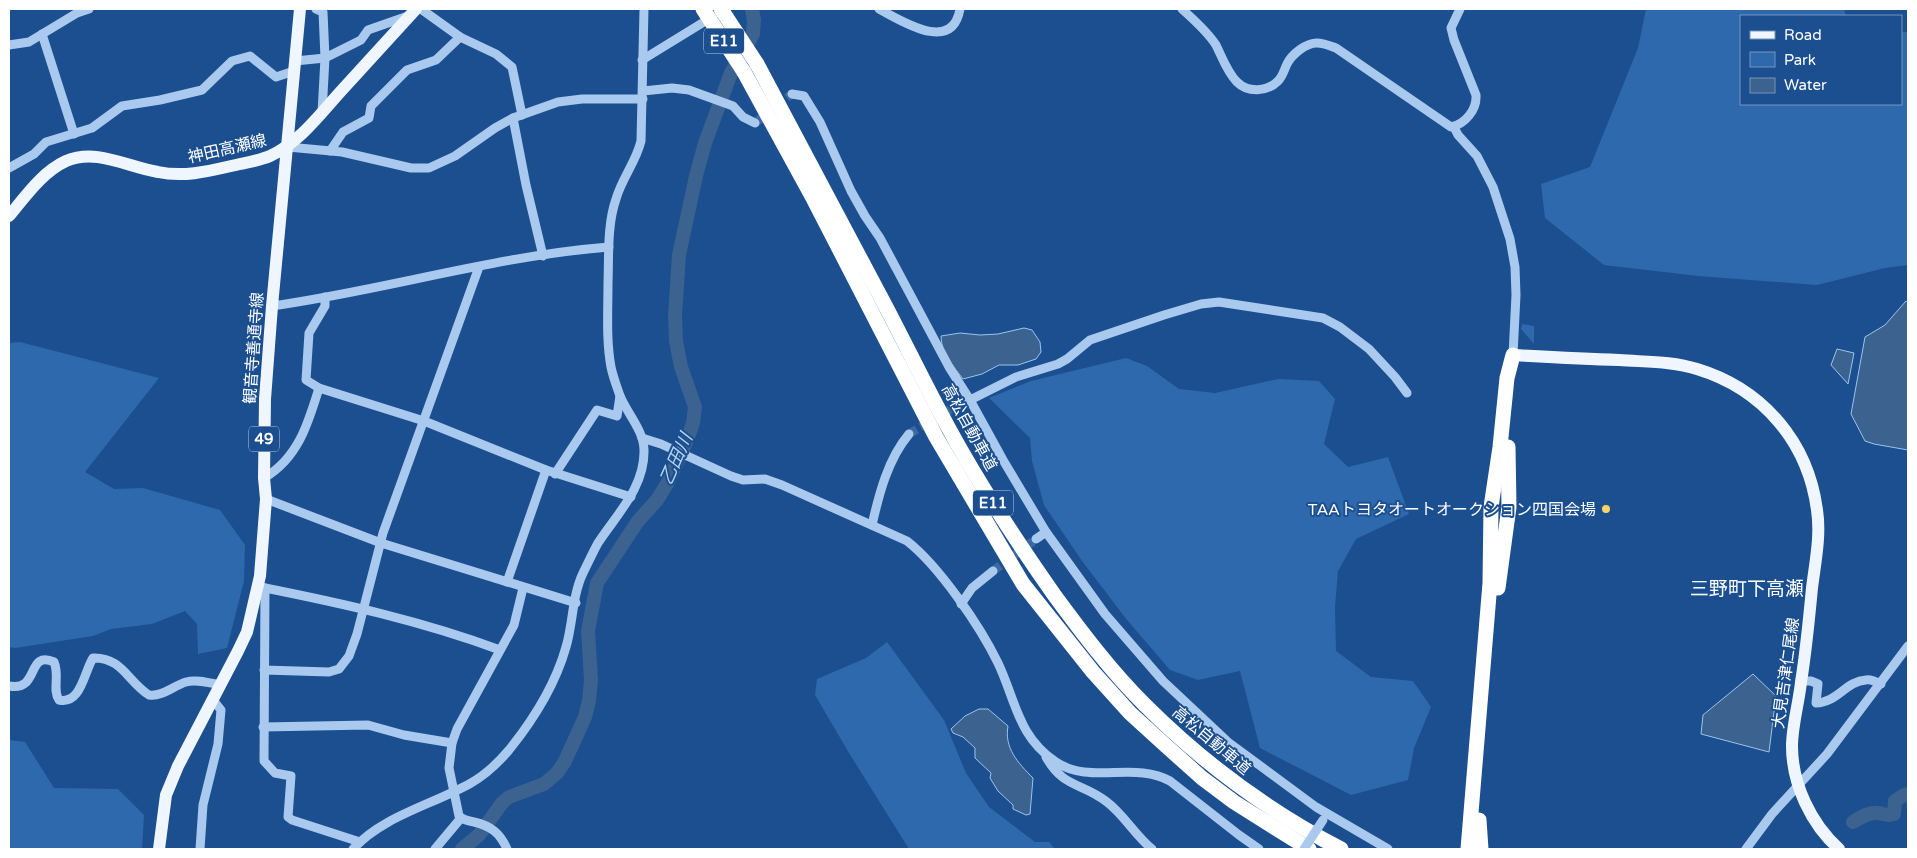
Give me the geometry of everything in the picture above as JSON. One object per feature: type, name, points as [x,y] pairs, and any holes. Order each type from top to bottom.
[{"type":"highway","name":"高松自動車道","points":[[703,9],[750,68],[826,191],[948,428],[1000,516],[1075,624],[1106,663],[1143,703],[1211,765],[1292,822],[1341,849]]},
{"type":"highway","name":"高松自動車道","points":[[722,9],[814,200],[936,437],[1023,584],[1093,672],[1130,713],[1202,778],[1234,802],[1309,849]]},
{"type":"highway","points":[[1468,849],[1490,583],[1491,507],[1500,447],[1507,378],[1513,355]]},
{"type":"highway","points":[[1481,849],[1479,828],[1498,584],[1509,506],[1508,443],[1513,355]]},
{"type":"main road","name":"観音寺善通寺線","points":[[159,849],[166,795],[178,766],[247,632],[261,587],[266,499],[264,478],[265,398],[300,9]]},
{"type":"main road","name":"神田高瀬線","points":[[9,216],[51,170],[78,157],[104,158],[177,175],[216,170],[267,158],[288,146],[322,113],[416,11]]},
{"type":"main road","name":"大見吉津仁尾線","points":[[1513,355],[1664,363],[1696,368],[1721,377],[1750,394],[1774,415],[1794,440],[1811,478],[1817,511],[1818,540],[1802,681],[1792,745],[1796,779],[1811,816],[1831,842],[1839,849]]},
{"type":"street","points":[[9,45],[29,42],[76,13],[89,9]]},
{"type":"street","points":[[316,9],[323,12],[325,58],[322,113]]},
{"type":"street","points":[[500,650],[456,634],[363,609],[261,587],[264,670],[264,761],[275,773],[291,777],[288,817],[356,846],[396,818],[454,792],[485,774],[507,752],[546,698],[556,676],[567,647],[582,576],[598,544],[631,497],[642,468],[645,449],[642,438],[620,396],[611,367],[608,330],[609,247],[612,215],[616,197],[638,153],[641,141],[644,9]]},
{"type":"street","points":[[642,60],[726,9]]},
{"type":"street","points":[[880,9],[915,28],[938,32],[948,29],[954,23],[960,9]]},
{"type":"street","points":[[1182,9],[1206,32],[1215,44],[1235,81],[1244,88],[1263,89],[1273,85],[1284,72],[1290,59],[1306,46],[1317,43],[1336,48],[1447,126],[1454,127],[1469,115],[1476,100],[1476,95],[1451,28],[1460,9]]},
{"type":"street","points":[[9,168],[34,154],[46,142],[92,128],[122,106],[160,100],[202,90],[232,61],[250,56],[276,77],[295,66],[325,58],[361,40],[368,30],[416,11],[496,54],[512,67],[522,115]]},
{"type":"street","points":[[42,34],[74,134]]},
{"type":"street","points":[[330,151],[343,132],[369,118],[371,106],[407,70],[436,60],[460,36]]},
{"type":"street","points":[[288,146],[330,151],[411,168],[429,168],[455,156],[513,118],[558,102],[643,95],[672,88],[689,90],[733,106],[743,117],[755,123]]},
{"type":"street","points":[[792,94],[804,96],[820,122],[851,191],[880,238],[949,367],[970,400],[1002,460],[1046,532],[1105,614],[1163,681],[1228,742],[1325,817],[1388,849]]},
{"type":"street","points":[[513,118],[526,185],[543,256]]},
{"type":"street","points":[[1454,127],[1458,135],[1477,156],[1493,187],[1510,239],[1515,267],[1516,295],[1513,355]]},
{"type":"street","points":[[272,306],[479,267],[609,247]]},
{"type":"street","points":[[264,670],[329,672],[339,669],[350,656],[383,534],[479,267]]},
{"type":"street","points":[[325,297],[325,306],[309,333],[306,380],[319,388],[424,421],[551,472],[631,497]]},
{"type":"street","points":[[956,406],[1016,377],[1058,364],[1090,340],[1201,304],[1219,302],[1323,318],[1340,327],[1369,349],[1395,376],[1407,393]]},
{"type":"street","points":[[264,478],[277,470],[297,445],[308,423],[319,388]]},
{"type":"street","points":[[507,582],[551,472],[597,410],[617,416],[620,396]]},
{"type":"street","points":[[872,525],[878,499],[896,453],[909,434]]},
{"type":"street","points":[[642,438],[661,444],[731,476],[743,480],[765,480],[782,485],[907,541],[918,550],[940,575],[961,604],[998,663],[1026,732],[1057,773],[1066,781],[1105,800],[1152,849]]},
{"type":"street","points":[[266,499],[381,543],[576,603]]},
{"type":"street","points":[[1036,539],[1046,532]]},
{"type":"street","points":[[961,604],[972,588],[993,571]]},
{"type":"street","points":[[507,849],[497,832],[486,825],[461,818],[458,814],[449,768],[452,743],[457,729],[514,625],[523,588]]},
{"type":"street","points":[[1746,849],[1772,814],[1827,754],[1908,646]]},
{"type":"street","points":[[9,686],[21,687],[26,684],[35,667],[41,660],[47,659],[54,662],[58,673],[56,696],[59,700],[69,700],[75,697],[93,658],[110,660],[122,668],[149,696],[155,696],[185,682],[193,681],[221,685]]},
{"type":"street","points":[[1802,681],[1811,681],[1818,684],[1816,702],[1821,703],[1826,703],[1853,684],[1866,680],[1881,684]]},
{"type":"street","points":[[200,849],[203,805],[218,744],[221,710],[213,700]]},
{"type":"street","points":[[263,727],[368,725],[404,735],[452,743]]},
{"type":"street","points":[[1043,752],[1066,768],[1088,773],[1131,771],[1158,774],[1170,781],[1239,836],[1259,849]]},
{"type":"street","points":[[1304,849],[1325,817]]},
{"type":"street","points":[[435,849],[461,818]]},
{"type":"green space","points":[[1646,9],[1844,9],[1846,15],[1740,15],[1740,105],[1902,105],[1902,32],[1908,32],[1908,265],[1885,268],[1817,285],[1698,276],[1604,265],[1545,218],[1541,184],[1590,167],[1638,48]]},
{"type":"green space","points":[[1522,324],[1534,326],[1534,344],[1521,329]]},
{"type":"green space","points":[[20,342],[159,378],[85,472],[114,489],[143,488],[220,510],[245,545],[244,581],[227,648],[198,654],[197,624],[185,611],[152,624],[111,629],[93,636],[15,648],[9,647],[9,343]]},
{"type":"green space","points":[[1126,358],[1147,366],[1179,389],[1215,393],[1278,379],[1319,381],[1335,399],[1324,444],[1348,467],[1388,457],[1409,514],[1356,539],[1338,571],[1335,607],[1336,651],[1371,677],[1413,681],[1431,707],[1414,748],[1408,780],[1351,795],[1260,748],[1240,671],[1198,680],[1170,670],[1127,620],[1082,561],[1044,505],[1032,461],[1030,438],[989,398],[1031,381]]},
{"type":"green space","points":[[887,642],[944,720],[966,773],[989,807],[1035,842],[1049,842],[1055,849],[909,849],[815,695],[817,679],[866,658]]},
{"type":"green space","points":[[9,740],[25,742],[54,788],[118,789],[144,815],[142,849],[9,849]]},
{"type":"water","points":[[1906,301],[1908,302],[1908,450],[1865,441],[1851,414],[1865,337],[1885,325]]},
{"type":"water","points":[[1024,328],[1032,330],[1040,342],[1041,352],[1036,359],[1018,365],[999,365],[982,374],[963,379],[948,359],[943,348],[941,336],[960,333],[998,334]]},
{"type":"water","points":[[1837,349],[1854,353],[1848,384],[1831,365]]},
{"type":"water","points":[[1753,674],[1776,696],[1769,752],[1701,734],[1703,715]]},
{"type":"water","points":[[979,709],[988,709],[1008,726],[1008,741],[1013,755],[1033,778],[1030,814],[1026,815],[1013,809],[1013,805],[998,791],[990,778],[991,773],[975,758],[975,748],[963,737],[953,733],[951,729],[965,716]]},
{"type":"waterway","name":"乙田川","points":[[462,849],[479,835],[502,803],[509,797],[544,784],[557,773],[565,761],[585,717],[589,701],[591,680],[588,631],[597,583],[638,521],[657,500],[667,484],[693,423],[695,407],[681,367],[676,341],[675,316],[679,255],[705,143],[731,73],[753,34],[754,20],[752,9]]},
{"type":"waterway","points":[[1853,822],[1870,813],[1894,814],[1895,801],[1908,794]]},
{"type":"tunnel","points":[[755,123],[792,94]]},
{"type":"tunnel","points":[[909,434],[956,406]]},
{"type":"tunnel","points":[[993,571],[1036,539]]},
{"type":"place","name":"TAAトヨタオートオークション四国会場","points":[[1606,509]]},
{"type":"district","name":"三野町下高瀬","points":[[1747,588]]}]
